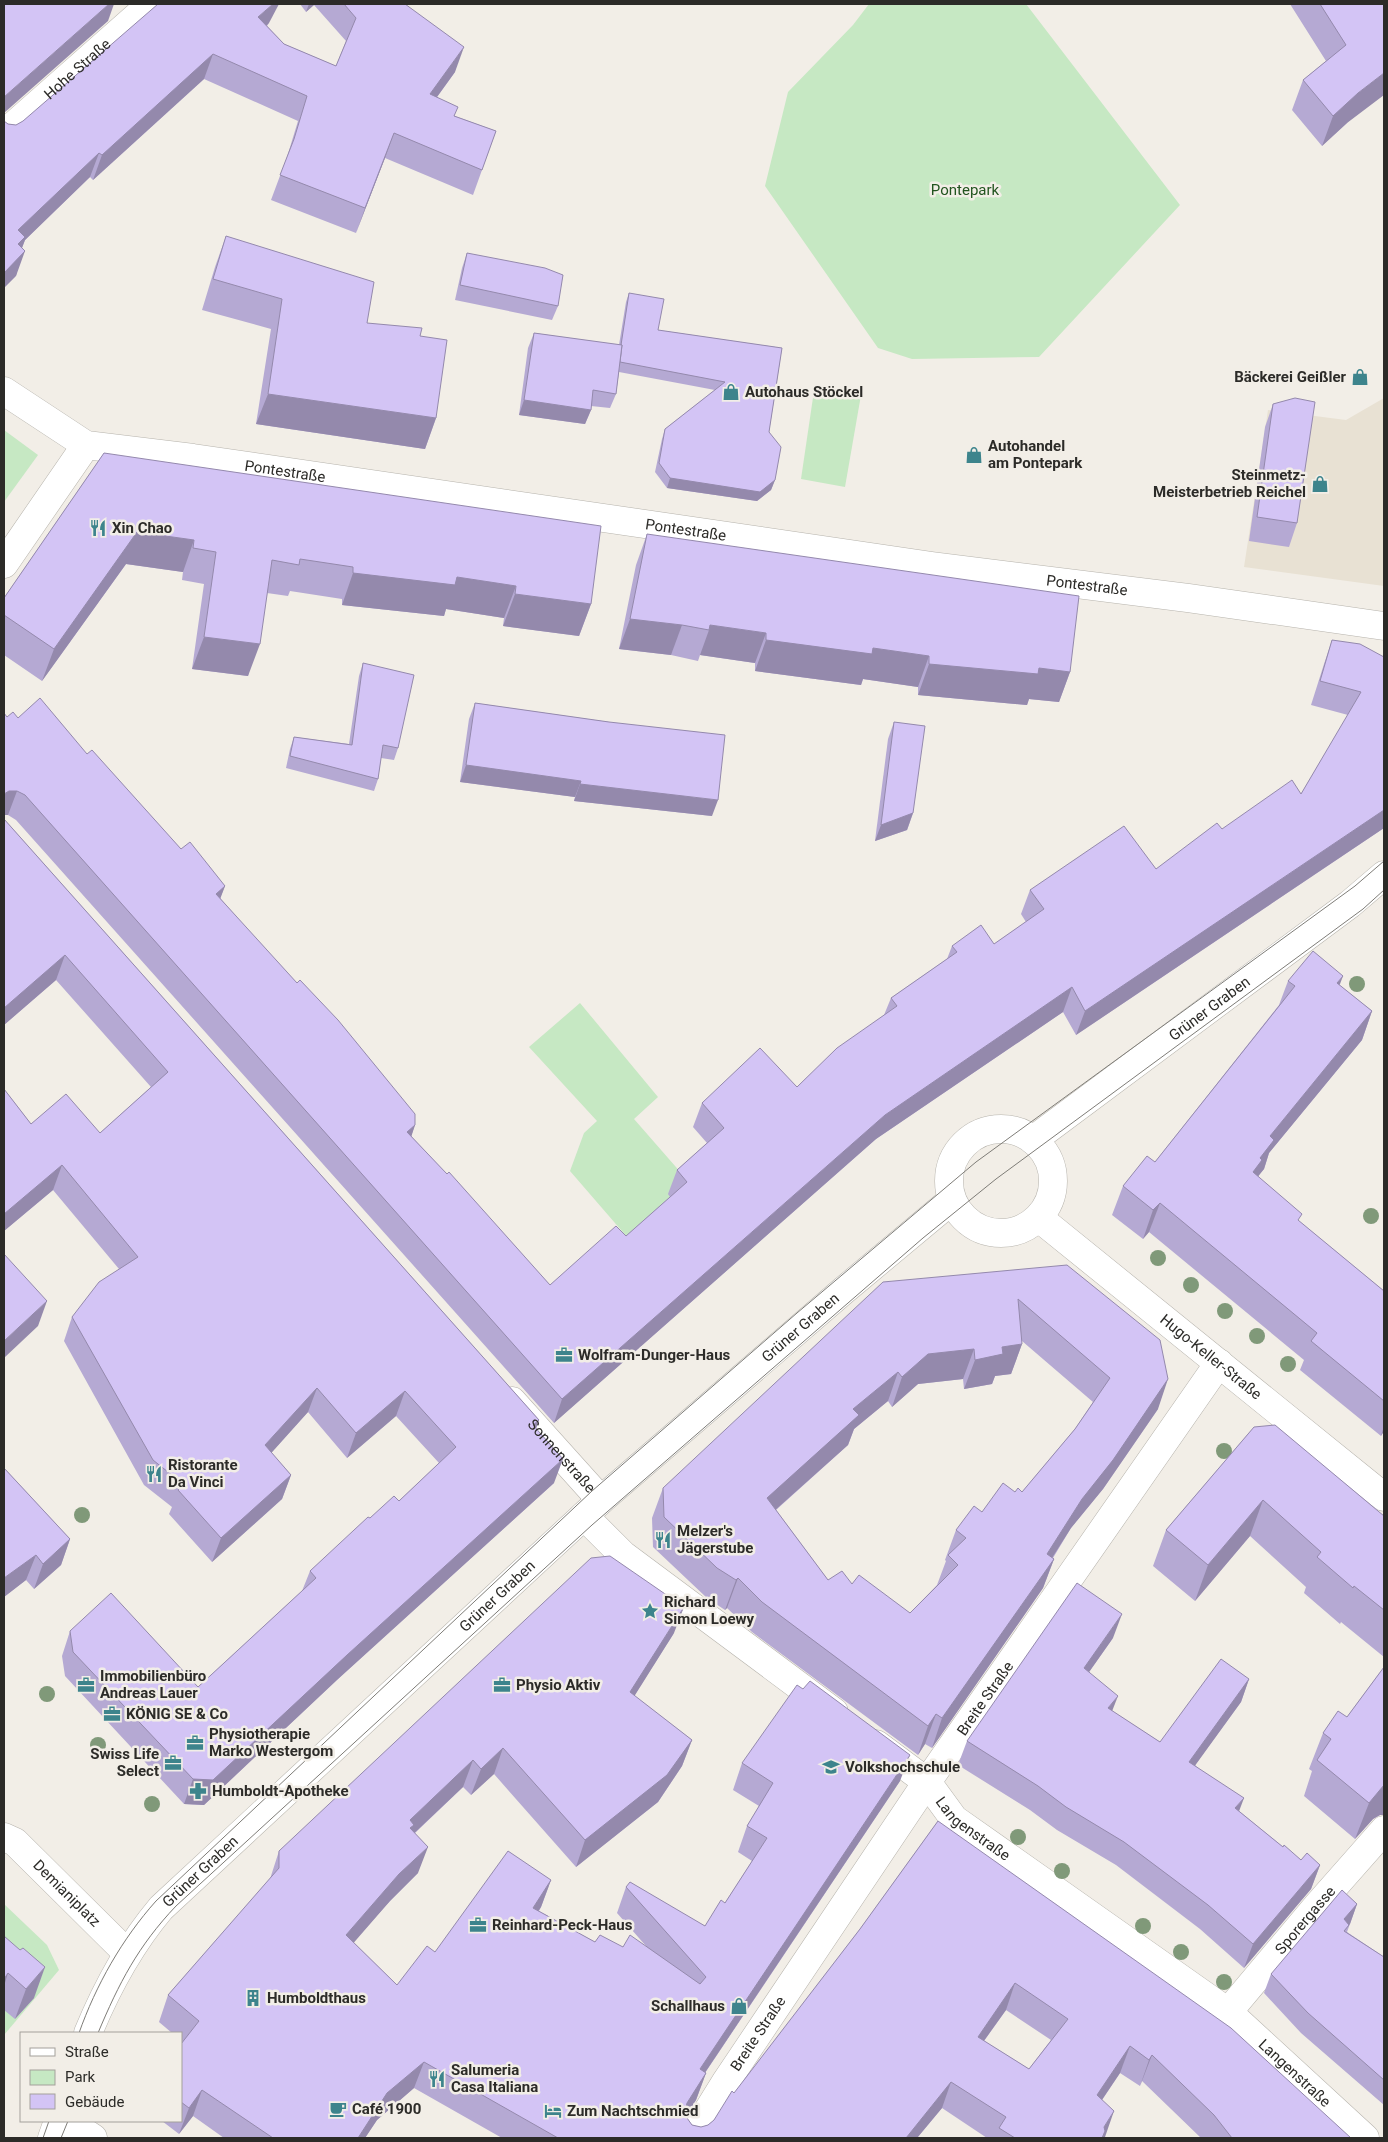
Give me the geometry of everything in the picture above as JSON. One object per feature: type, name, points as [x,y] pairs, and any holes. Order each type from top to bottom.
[{"type":"street","name":"Hohe Straße","points":[[4,134],[151,4]]},
{"type":"street","name":"Pontestraße","points":[[4,391],[86,446],[194,458],[932,566],[1188,598],[1384,626]]},
{"type":"street","points":[[4,564],[86,446]]},
{"type":"street","name":"Grüner Graben","points":[[1033,1140],[1350,904],[1384,875]]},
{"type":"street","points":[[996,1129],[1018,1132],[1033,1140],[1048,1157],[1054,1182],[1052,1196],[1039,1218],[1026,1227],[1012,1232],[996,1234],[981,1229],[968,1221],[957,1210],[952,1200],[949,1184],[952,1162],[965,1143],[974,1136],[996,1129]]},
{"type":"street","name":"Grüner Graben","points":[[88,2032],[113,1977],[127,1953],[161,1908],[592,1508],[952,1200]]},
{"type":"street","name":"Hugo-Keller-Straße","points":[[1039,1218],[1384,1497]]},
{"type":"street","name":"Breite Straße","points":[[691,2138],[727,2080],[928,1782],[1219,1363]]},
{"type":"street","name":"Sonnenstraße","points":[[498,1385],[592,1508]]},
{"type":"street","name":"Langenstraße","points":[[592,1508],[623,1554],[928,1782],[954,1819],[1228,2012],[1365,2138]]},
{"type":"street","name":"Sporergasse","points":[[1228,2012],[1384,1830]]},
{"type":"street","name":"Demianiplatz","points":[[4,1837],[15,1842],[127,1953]]},
{"type":"street","points":[[52,2138],[58,2122]]},
{"type":"street","points":[[69,2122],[93,2138]]},
{"type":"shaded area","name":"Steinmetz- Meisterbetrieb Reichel","points":[[1384,398],[1384,586],[1244,567],[1268,410],[1346,420]]},
{"type":"green space","name":"Pontepark","points":[[869,4],[1026,4],[1180,205],[1039,357],[912,359],[878,348],[765,186],[788,92],[853,25]]},
{"type":"green space","points":[[815,384],[861,395],[845,487],[801,479]]},
{"type":"green space","points":[[4,430],[38,455],[4,502]]},
{"type":"green space","points":[[580,1003],[658,1097],[634,1119],[696,1190],[634,1245],[570,1171],[584,1133],[597,1121],[529,1047]]},
{"type":"green space","points":[[4,1904],[47,1945],[59,1970],[4,2035]]},
{"type":"building","points":[[4,4],[109,4],[4,97]]},
{"type":"building","points":[[158,4],[273,4],[258,17],[284,44],[336,66],[356,18],[344,4],[405,4],[464,47],[430,94],[458,107],[454,116],[496,131],[482,170],[394,133],[365,208],[280,175],[294,139],[307,96],[213,54],[102,155],[99,153],[18,230],[25,237],[18,244],[25,251],[4,273],[4,121],[8,124],[16,125],[23,121]]},
{"type":"building","points":[[1320,4],[1384,4],[1384,73],[1333,116],[1303,80],[1346,45]]},
{"type":"building","points":[[226,236],[374,282],[367,323],[422,328],[420,336],[447,340],[436,418],[268,394],[282,299],[213,279]]},
{"type":"building","points":[[467,253],[545,268],[563,275],[558,306],[460,285]]},
{"type":"building","name":"Autohaus Stöckel","points":[[629,293],[664,299],[658,330],[782,348],[769,432],[781,447],[775,480],[760,492],[670,478],[659,463],[665,429],[725,382],[620,362]]},
{"type":"building","points":[[534,333],[622,345],[616,394],[593,390],[591,410],[524,400]]},
{"type":"building","points":[[1295,398],[1315,402],[1297,523],[1257,517],[1273,404]]},
{"type":"building","points":[[104,453],[601,526],[591,604],[515,594],[516,586],[457,577],[455,585],[353,573],[353,567],[300,559],[299,565],[272,560],[260,644],[204,637],[216,552],[193,548],[194,540],[137,532],[54,649],[4,615],[4,598]]},
{"type":"building","points":[[647,534],[1079,596],[1070,672],[1039,668],[1038,674],[929,664],[929,656],[873,648],[872,654],[766,640],[766,633],[710,625],[709,630],[630,619]]},
{"type":"building","points":[[1332,640],[1360,644],[1384,657],[1384,810],[1085,1011],[1072,987],[885,1115],[562,1399],[25,795],[17,791],[9,791],[4,794],[4,713],[7,717],[13,712],[18,718],[40,698],[87,754],[92,750],[181,849],[190,842],[225,886],[216,894],[297,983],[300,980],[338,1020],[415,1114],[415,1125],[407,1132],[447,1174],[449,1172],[550,1285],[616,1226],[626,1236],[687,1182],[677,1170],[724,1128],[702,1103],[760,1048],[797,1087],[837,1048],[897,1006],[891,998],[957,952],[952,946],[981,925],[994,944],[1044,909],[1030,890],[1124,826],[1156,869],[1217,823],[1222,829],[1292,780],[1301,794],[1361,692],[1320,681]]},
{"type":"building","points":[[363,663],[414,675],[398,748],[383,745],[378,779],[290,756],[294,737],[352,745]]},
{"type":"building","points":[[475,703],[609,722],[725,735],[718,800],[580,784],[581,781],[466,765]]},
{"type":"building","points":[[894,722],[925,726],[913,813],[881,825]]},
{"type":"building","points":[[4,819],[539,1420],[533,1425],[563,1459],[347,1655],[213,1780],[193,1779],[73,1652],[70,1631],[111,1593],[198,1687],[316,1578],[310,1571],[368,1517],[370,1518],[394,1496],[399,1501],[456,1447],[405,1391],[356,1433],[317,1388],[265,1445],[291,1475],[221,1538],[178,1490],[183,1484],[153,1460],[72,1317],[99,1282],[138,1257],[62,1165],[4,1214],[4,1089],[31,1124],[66,1094],[100,1133],[168,1072],[65,955],[4,1008]]},
{"type":"building","points":[[1313,951],[1343,976],[1337,983],[1372,1011],[1270,1136],[1274,1140],[1260,1158],[1262,1160],[1253,1172],[1302,1214],[1298,1220],[1384,1291],[1384,1401],[1311,1341],[1317,1333],[1160,1203],[1153,1210],[1123,1186],[1147,1156],[1155,1162],[1295,986],[1288,981]]},
{"type":"building","points":[[4,1254],[47,1301],[4,1341]]},
{"type":"building","points":[[1067,1265],[1160,1340],[1168,1379],[1113,1460],[1082,1499],[1047,1554],[1054,1559],[942,1718],[936,1714],[928,1726],[762,1602],[738,1578],[736,1580],[717,1568],[664,1517],[663,1488],[883,1282]],"holes":[[[1018,1299],[1110,1378],[1075,1429],[1022,1492],[1018,1488],[1015,1492],[1003,1483],[982,1512],[974,1506],[956,1530],[966,1538],[948,1555],[958,1565],[910,1613],[859,1575],[852,1584],[842,1571],[828,1580],[767,1498],[859,1415],[853,1409],[898,1372],[902,1377],[928,1354],[974,1349],[975,1360],[1003,1354],[1002,1347],[1022,1344]]]},
{"type":"building","points":[[1275,1425],[1384,1516],[1384,1610],[1354,1586],[1353,1588],[1317,1557],[1321,1552],[1263,1500],[1208,1565],[1166,1530],[1254,1427]]},
{"type":"building","points":[[4,1468],[70,1539],[43,1564],[36,1555],[4,1578]]},
{"type":"building","points":[[610,1556],[684,1607],[630,1692],[692,1740],[667,1775],[585,1840],[503,1748],[481,1769],[473,1760],[410,1820],[414,1825],[410,1828],[428,1847],[399,1874],[346,1935],[397,1985],[427,1946],[435,1952],[508,1851],[551,1880],[533,1908],[595,1942],[600,1935],[623,1947],[630,1935],[700,1984],[706,1977],[626,1887],[630,1882],[705,1926],[721,1900],[725,1903],[767,1838],[747,1826],[773,1783],[742,1763],[797,1685],[803,1689],[810,1681],[910,1755],[700,2069],[706,2073],[687,2103],[685,2111],[692,2125],[701,2127],[708,2125],[714,2120],[732,2091],[734,2093],[860,1929],[938,1821],[1231,2028],[1351,2138],[1232,2138],[1214,2115],[1152,2055],[1149,2060],[1130,2046],[1097,2095],[1114,2111],[1104,2127],[1105,2131],[1102,2138],[1015,2138],[999,2128],[1006,2117],[951,2082],[906,2138],[558,2138],[424,2062],[387,2093],[358,2138],[273,2138],[202,2090],[189,2108],[182,2103],[182,2043],[199,2021],[168,1995],[279,1868],[279,1851],[591,1558]],"holes":[[[1015,1983],[1068,2019],[1029,2069],[978,2037]]]},
{"type":"building","points":[[1077,1583],[1122,1614],[1084,1668],[1118,1696],[1108,1708],[1160,1742],[1221,1659],[1249,1679],[1189,1762],[1244,1798],[1235,1808],[1283,1847],[1284,1845],[1301,1860],[1307,1853],[1320,1865],[1253,1944],[1208,1905],[1124,1842],[1066,1807],[1038,1786],[967,1741]]},
{"type":"building","points":[[1384,1667],[1384,1785],[1369,1803],[1317,1760],[1331,1739],[1323,1733],[1338,1711],[1347,1717]]},
{"type":"building","points":[[1342,1890],[1357,1904],[1344,1919],[1349,1925],[1344,1931],[1384,1957],[1384,2080],[1308,2013],[1271,1974]]},
{"type":"building","points":[[4,1936],[20,1950],[23,1948],[45,1967],[26,1989],[8,1973],[4,1979]]},
{"type":"tram line","points":[[79,2032],[93,1997],[111,1963],[132,1931],[156,1901],[592,1491],[797,1313],[976,1162],[1355,886],[1384,861]]},
{"type":"tram line","points":[[98,2032],[122,1981],[140,1951],[176,1906],[592,1525],[923,1238],[996,1179],[1363,909],[1384,890]]},
{"type":"tram line","points":[[43,2138],[49,2122]]},
{"type":"tram line","points":[[61,2138],[68,2122]]},
{"type":"place","name":"Bäckerei Geißler","points":[[1360,377]]},
{"type":"place","name":"Autohaus Stöckel","points":[[731,392]]},
{"type":"place","name":"Autohandel am Pontepark","points":[[974,455]]},
{"type":"place","name":"Steinmetz- Meisterbetrieb Reichel","points":[[1320,484]]},
{"type":"place","name":"Xin Chao","points":[[98,528]]},
{"type":"place","name":"Wolfram-Dunger-Haus","points":[[564,1355]]},
{"type":"place","name":"Ristorante Da Vinci","points":[[154,1474]]},
{"type":"place","name":"Melzer's Jägerstube","points":[[663,1540]]},
{"type":"place","name":"Richard Simon Loewy","points":[[650,1611]]},
{"type":"place","name":"Immobilienbüro Andreas Lauer","points":[[86,1685]]},
{"type":"place","name":"Physio Aktiv","points":[[502,1685]]},
{"type":"place","name":"KÖNIG SE & Co","points":[[112,1714]]},
{"type":"place","name":"Physiotherapie Marko Westergom","points":[[195,1743]]},
{"type":"place","name":"Swiss Life Select","points":[[173,1763]]},
{"type":"place","name":"Volkshochschule","points":[[831,1767]]},
{"type":"place","name":"Humboldt-Apotheke","points":[[198,1791]]},
{"type":"place","name":"Reinhard-Peck-Haus","points":[[478,1925]]},
{"type":"place","name":"Humboldthaus","points":[[253,1998]]},
{"type":"place","name":"Schallhaus","points":[[739,2006]]},
{"type":"place","name":"Salumeria Casa Italiana","points":[[437,2079]]},
{"type":"place","name":"Café 1900","points":[[338,2109]]},
{"type":"place","name":"Zum Nachtschmied","points":[[553,2111]]}]
